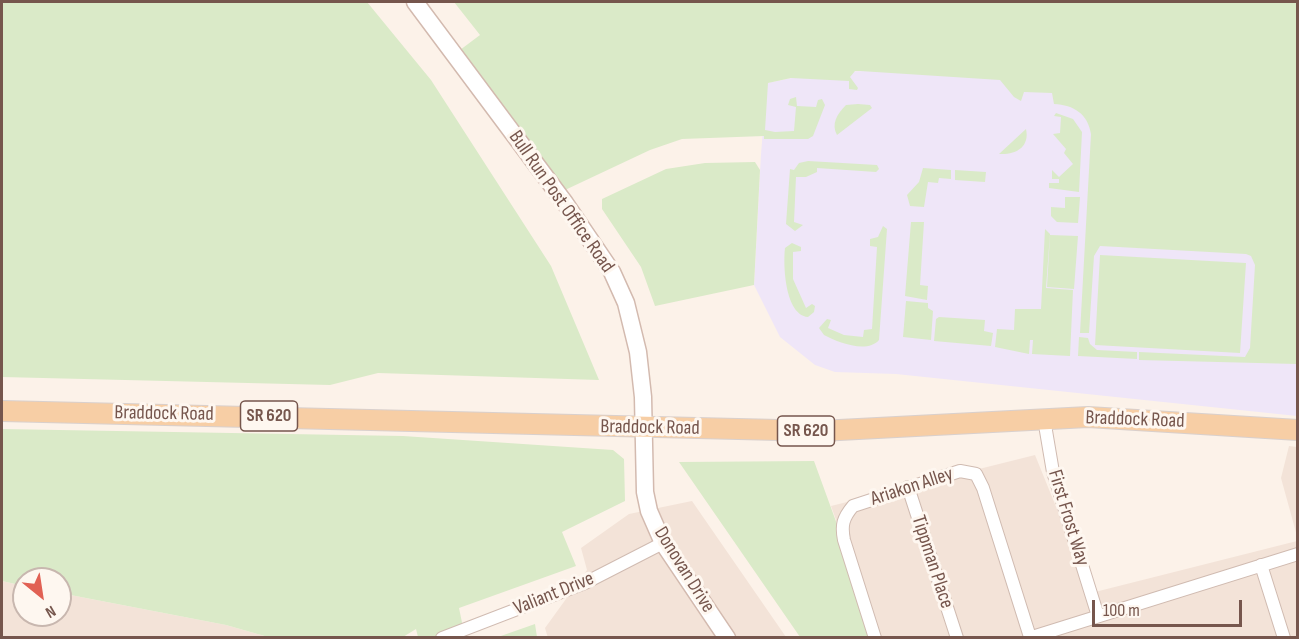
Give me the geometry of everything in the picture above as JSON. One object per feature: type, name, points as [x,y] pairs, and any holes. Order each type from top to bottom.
[{"type":"main road","name":"Braddock Road","points":[[2,411],[820,431],[1088,417],[1298,430]]},
{"type":"street","name":"Bull Run Post Office Road","points":[[415,2],[566,203],[612,272],[633,327],[643,397],[643,428]]},
{"type":"street","name":"First Frost Way","points":[[1044,419],[1053,472],[1098,616]]},
{"type":"street","name":"Donovan Drive","points":[[643,428],[645,492],[649,511],[663,543],[727,638]]},
{"type":"street","name":"Ariakon Alley","points":[[875,638],[844,540],[842,529],[844,516],[853,506],[960,471],[976,474],[983,488],[1030,637]]},
{"type":"street","name":"Tippman Place","points":[[908,487],[957,638]]},
{"type":"street","name":"Valiant Drive","points":[[442,638],[585,583],[663,543]]},
{"type":"street","points":[[1030,637],[1298,554]]},
{"type":"street","points":[[1261,565],[1284,638]]},
{"type":"shaded area","points":[[1031,64],[1297,254],[1297,416],[896,374],[835,372],[815,365],[780,337],[754,285],[767,83],[816,73]]},
{"type":"shaded area","points":[[1289,446],[1297,447],[1297,536],[1281,478]]},
{"type":"shaded area","points":[[1035,455],[1091,593],[1297,541],[1297,637],[878,637],[831,506]]},
{"type":"shaded area","points":[[692,501],[786,637],[548,638],[545,628],[587,570],[581,548],[629,514]]},
{"type":"shaded area","points":[[2,581],[12,583],[12,627],[72,627],[72,595],[226,625],[268,637],[2,637]]},
{"type":"green space","points":[[2,2],[367,2],[431,80],[551,266],[599,380],[378,373],[330,385],[2,377]]},
{"type":"green space","points":[[454,2],[1297,2],[1297,364],[1139,360],[1139,352],[1245,357],[1250,348],[1255,265],[1251,256],[1246,254],[1100,246],[1094,256],[1089,333],[1080,333],[1091,134],[1083,116],[1068,106],[1054,104],[1052,93],[1024,92],[1021,101],[1014,97],[1000,80],[860,71],[855,71],[850,77],[858,88],[857,90],[849,89],[849,81],[791,78],[768,83],[765,130],[794,131],[796,107],[788,105],[790,99],[796,97],[797,106],[816,107],[818,100],[822,99],[825,105],[813,136],[808,139],[764,139],[764,136],[682,139],[650,150],[565,190],[460,50],[480,35]]},
{"type":"green space","points":[[846,105],[870,105],[872,108],[837,135],[835,123],[840,112]]},
{"type":"green space","points":[[1056,113],[1073,119],[1082,132],[1079,192],[1049,188],[1049,183],[1059,183],[1059,179],[1052,179],[1052,170],[1059,177],[1073,164],[1064,153],[1066,149],[1053,134],[1060,133],[1061,117],[1054,116]]},
{"type":"green space","points":[[1026,129],[1026,141],[1020,149],[1011,153],[999,154]]},
{"type":"green space","points":[[808,161],[877,165],[879,169],[876,172],[817,168],[817,172],[806,177],[796,177],[794,222],[803,225],[795,231],[786,224],[790,169],[794,170],[799,163]]},
{"type":"green space","points":[[755,162],[760,170],[754,285],[655,306],[641,267],[602,209],[602,199],[666,169],[705,163]]},
{"type":"green space","points":[[923,168],[951,170],[951,179],[939,178],[938,183],[928,182],[924,207],[910,206],[907,195],[919,182]]},
{"type":"green space","points":[[955,170],[986,172],[985,182],[955,180]]},
{"type":"green space","points":[[1065,197],[1080,197],[1078,223],[1057,222],[1051,216],[1051,207],[1065,208]]},
{"type":"green space","points":[[911,222],[924,222],[920,285],[928,286],[927,300],[905,296]]},
{"type":"green space","points":[[883,226],[887,229],[879,340],[867,346],[836,341],[824,335],[819,328],[827,319],[831,320],[828,328],[844,335],[863,337],[864,330],[872,329],[877,247],[870,246],[870,239],[878,237]]},
{"type":"green space","points":[[1045,229],[1050,234],[1046,288],[1073,290],[1070,356],[1032,354],[1033,340],[1030,340],[1029,354],[995,347],[997,329],[1014,330],[1015,309],[1041,309]]},
{"type":"green space","points":[[1050,235],[1078,236],[1074,289],[1047,287]]},
{"type":"green space","points":[[792,243],[801,247],[801,251],[793,252],[793,279],[806,308],[812,304],[815,306],[814,312],[808,317],[800,314],[794,308],[787,288],[785,248]]},
{"type":"green space","points":[[1100,255],[1246,263],[1240,353],[1095,345]]},
{"type":"green space","points":[[906,301],[928,303],[928,308],[933,311],[931,340],[903,337]]},
{"type":"green space","points":[[939,317],[985,320],[984,331],[993,333],[991,346],[934,341],[936,319]]},
{"type":"green space","points":[[1079,337],[1088,338],[1090,344],[1097,350],[1137,352],[1137,359],[1078,356]]},
{"type":"green space","points":[[2,429],[403,436],[613,450],[624,459],[625,501],[562,532],[576,566],[459,608],[465,637],[418,637],[416,629],[403,637],[268,637],[226,625],[72,595],[72,567],[12,567],[12,583],[2,581]]},
{"type":"green space","points":[[814,461],[878,637],[800,637],[679,462]]},
{"type":"green space","points":[[535,624],[537,637],[498,637]]}]
